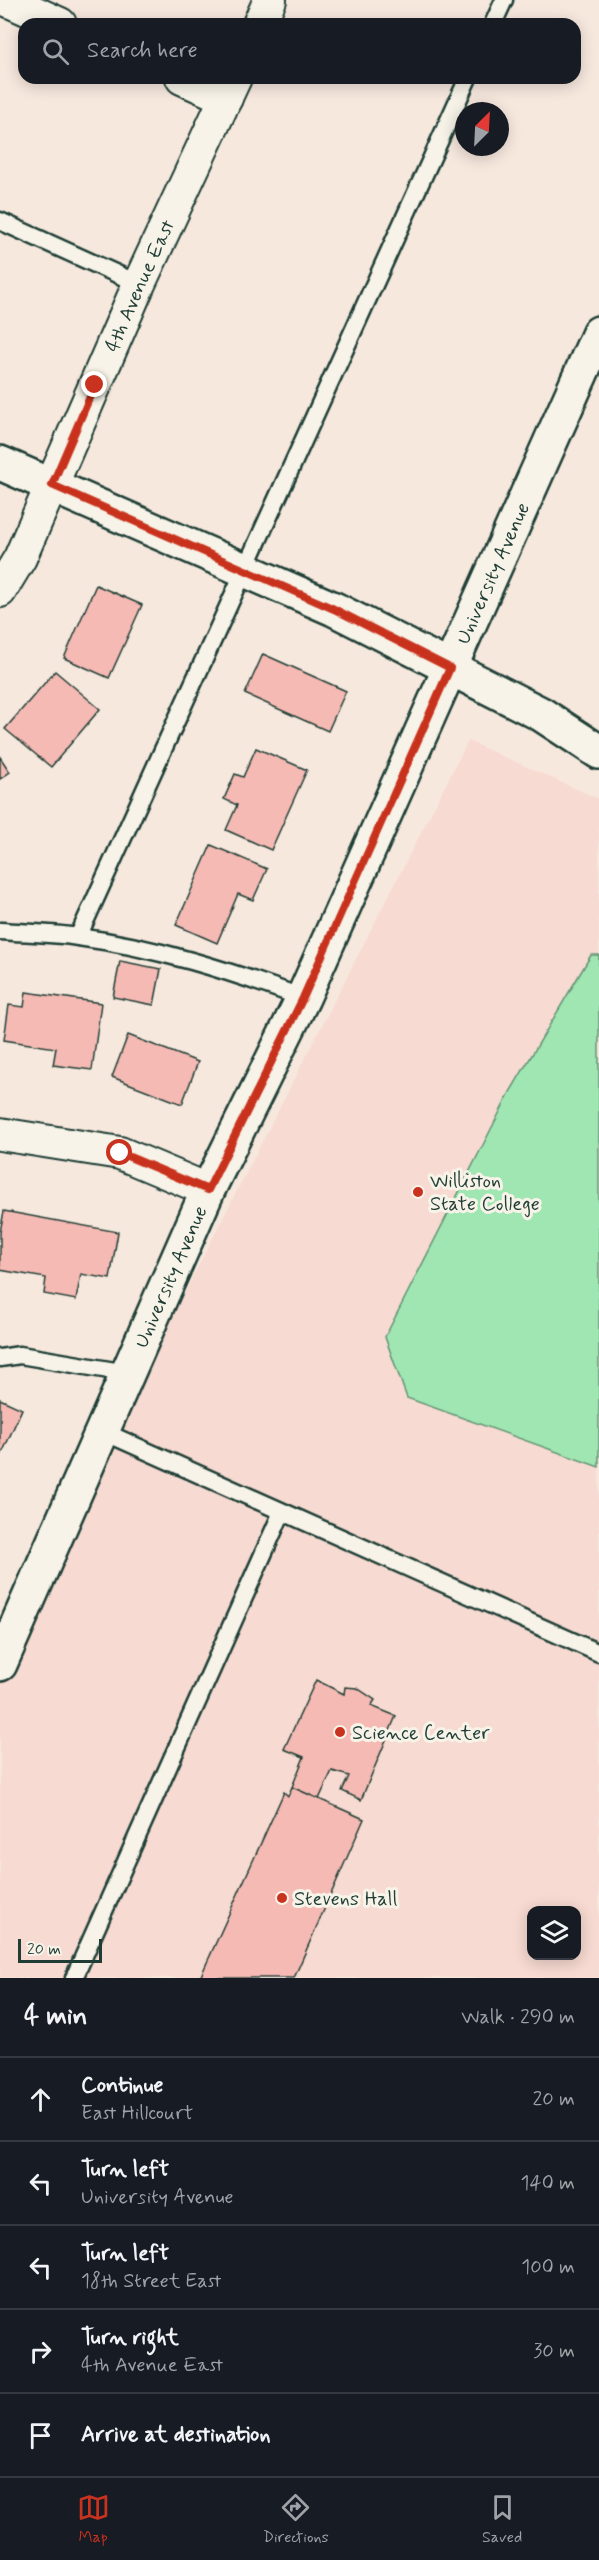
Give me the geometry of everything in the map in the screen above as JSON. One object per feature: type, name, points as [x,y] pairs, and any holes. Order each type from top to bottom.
[{"type":"street","points":[[7,0],[47,18]]},
{"type":"street","points":[[262,18],[270,0]]},
{"type":"street","points":[[211,84],[230,88]]},
{"type":"street","name":"4th Avenue East","points":[[0,591],[20,558],[139,284],[230,88]]},
{"type":"street","name":"University Avenue","points":[[0,1664],[208,1190],[303,998],[599,333]]},
{"type":"street","points":[[0,463],[334,609],[541,714],[599,752]]},
{"type":"street","points":[[0,1134],[120,1153],[208,1190]]},
{"type":"lane","points":[[496,18],[504,0]]},
{"type":"lane","points":[[78,937],[465,84]]},
{"type":"lane","points":[[0,221],[139,284]]},
{"type":"lane","points":[[0,931],[78,937],[155,952],[230,971],[303,998]]},
{"type":"lane","points":[[0,1358],[20,1355],[127,1372]]},
{"type":"lane","points":[[102,1431],[599,1653]]},
{"type":"lane","points":[[74,1978],[282,1512]]},
{"type":"shaded area","name":"Williston State College","points":[[468,741],[599,799],[599,1978],[0,1978],[0,1663],[35,1584]]},
{"type":"green space","points":[[591,955],[599,955],[599,1467],[407,1398],[385,1337],[510,1092]]},
{"type":"building","points":[[96,585],[142,605],[109,678],[64,658]]},
{"type":"building","points":[[263,654],[346,691],[328,731],[245,694]]},
{"type":"building","points":[[55,671],[100,709],[51,767],[5,729]]},
{"type":"building","points":[[256,748],[307,770],[271,850],[226,830],[237,805],[224,799],[235,774],[243,777]]},
{"type":"building","points":[[0,757],[10,772],[0,779]]},
{"type":"building","points":[[211,845],[267,869],[253,900],[238,894],[217,943],[176,925]]},
{"type":"building","points":[[120,961],[161,969],[154,1005],[113,997]]},
{"type":"building","points":[[26,992],[101,1003],[92,1070],[53,1065],[56,1048],[4,1040],[9,1005],[24,1007]]},
{"type":"building","points":[[128,1035],[198,1062],[182,1104],[112,1077]]},
{"type":"building","points":[[4,1211],[118,1232],[110,1279],[81,1274],[76,1300],[44,1294],[46,1278],[0,1270],[0,1232]]},
{"type":"building","points":[[0,1399],[22,1409],[0,1458]]},
{"type":"building","name":"Science Center","points":[[316,1680],[344,1694],[345,1687],[357,1688],[375,1700],[371,1706],[396,1716],[361,1800],[342,1791],[349,1776],[332,1771],[319,1799],[292,1787],[304,1757],[284,1749]]},
{"type":"building","name":"Stevens Hall","points":[[292,1787],[364,1819],[294,1978],[200,1978],[284,1792],[288,1796]]},
{"type":"place","name":"Williston State College","points":[[418,1192]]},
{"type":"place","name":"Science Center","points":[[340,1732]]},
{"type":"place","name":"Stevens Hall","points":[[282,1898]]},
{"type":"route","points":[[95,385],[52,485],[334,609],[450,668],[303,998],[208,1190],[120,1153]]}]
